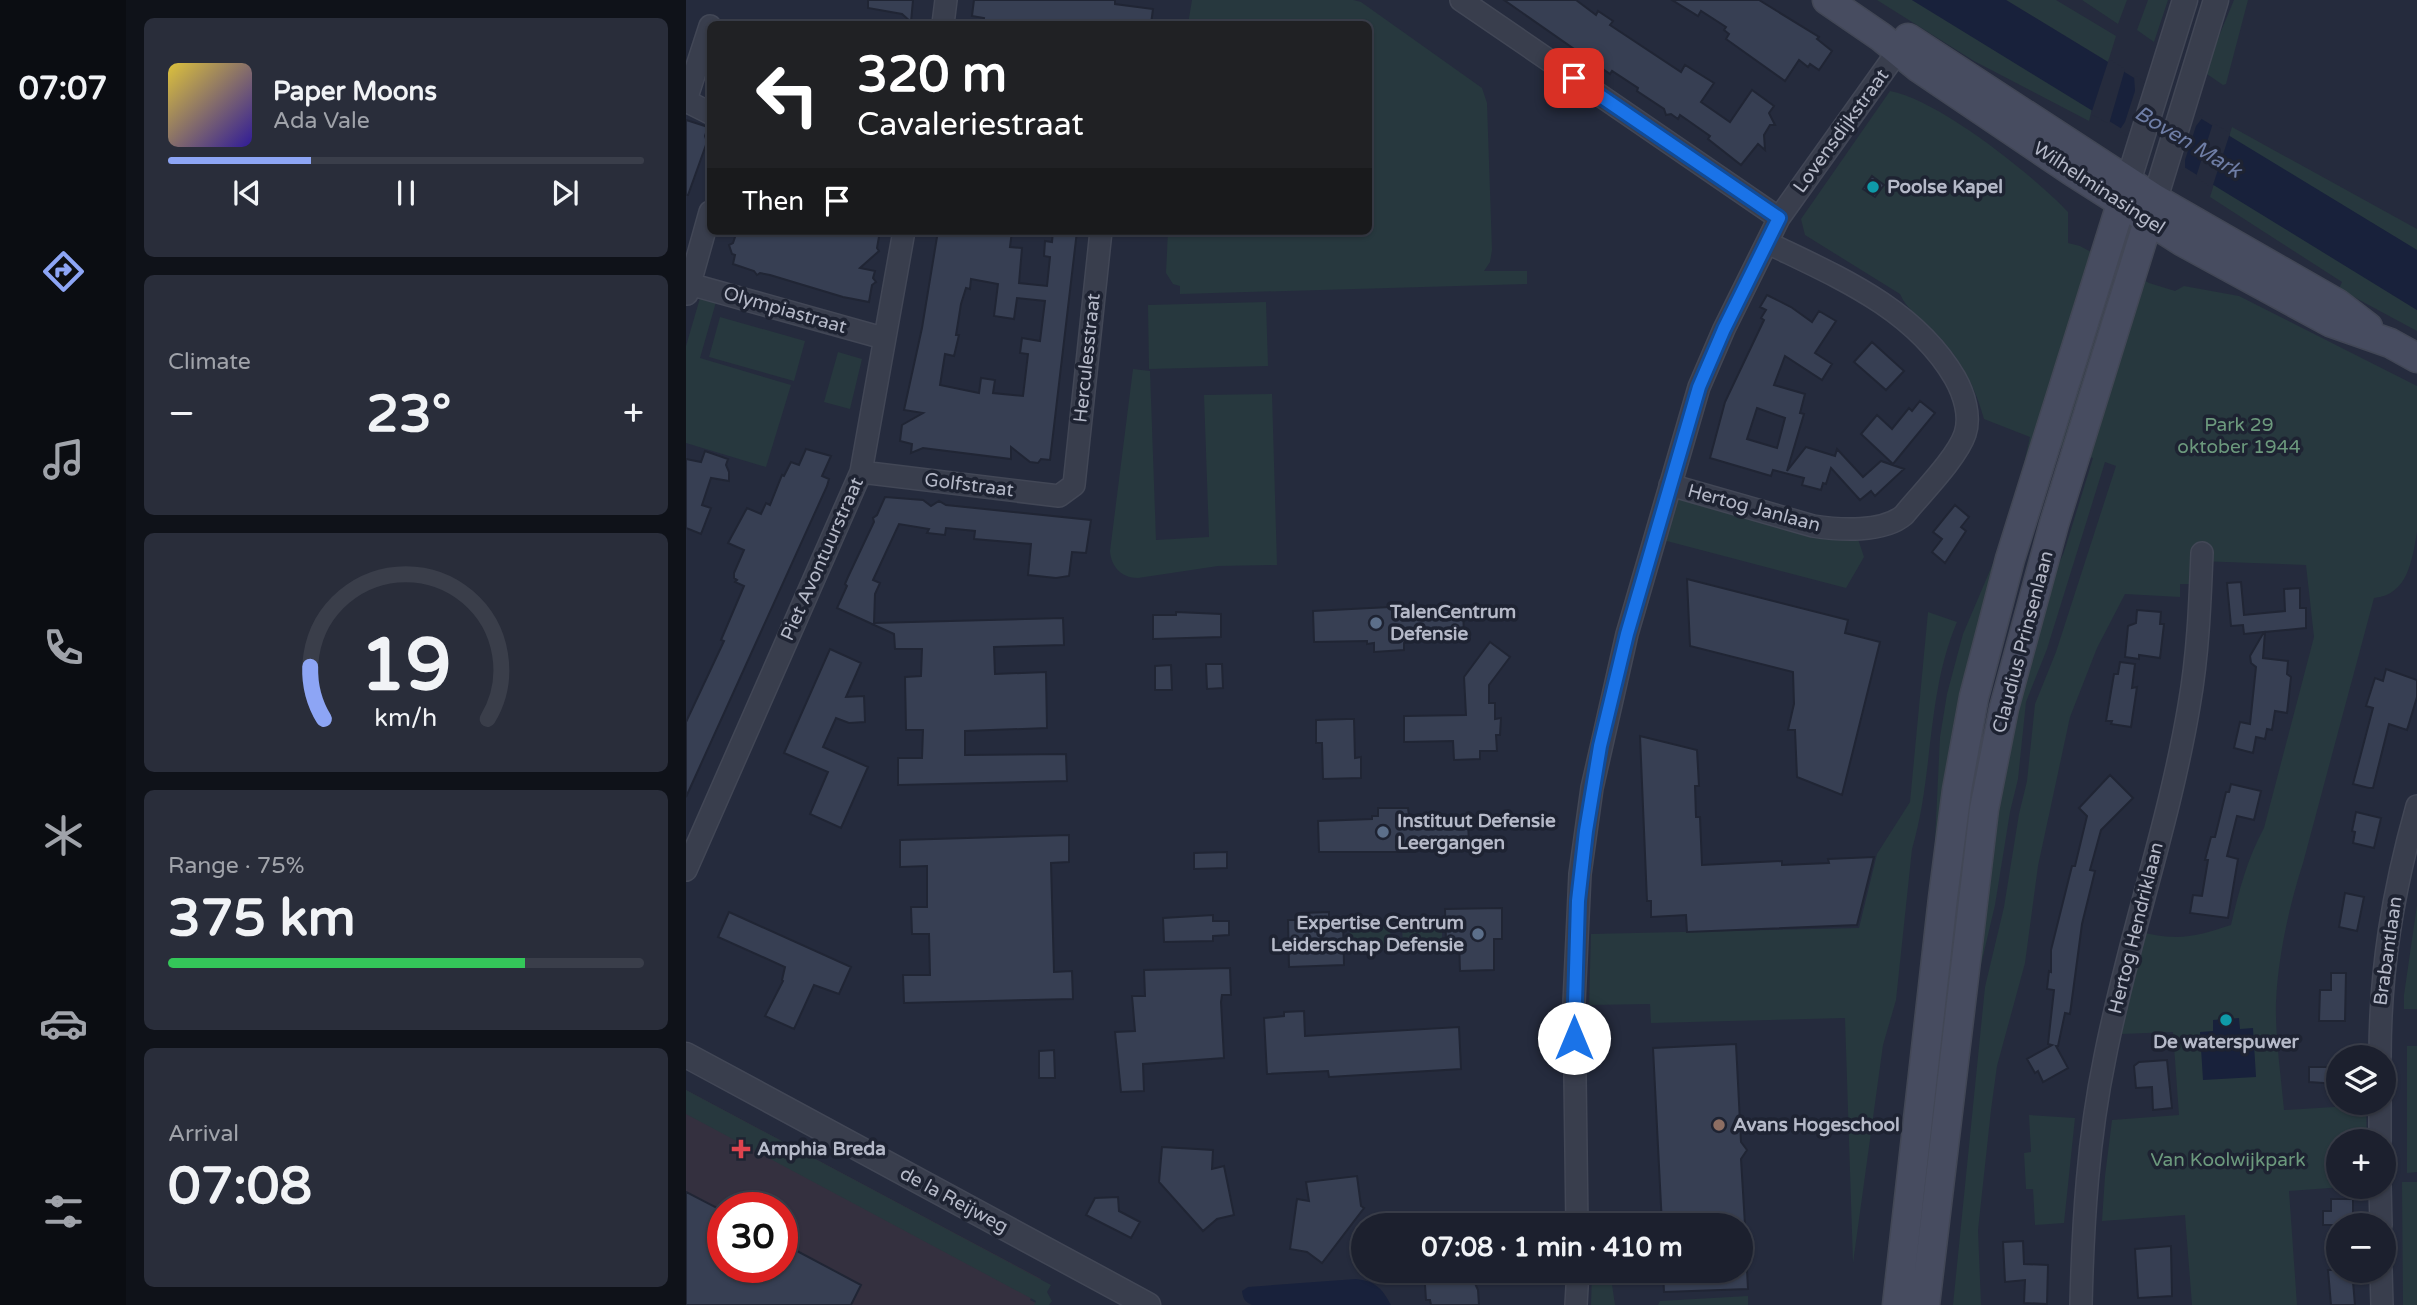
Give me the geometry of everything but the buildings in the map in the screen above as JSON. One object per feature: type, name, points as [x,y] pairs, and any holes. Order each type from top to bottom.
[{"type":"main road","name":"Wilhelminasingel","points":[[1827,0],[1941,83],[2152,209],[2338,304],[2390,343],[2417,358]]},
{"type":"main road","name":"Wilhelminasingel","points":[[1849,0],[2125,192]]},
{"type":"main road","name":"Claudius Prinsenlaan","points":[[1897,1305],[1943,898],[1957,790],[1974,697],[2010,559],[2125,192]]},
{"type":"main road","name":"Claudius Prinsenlaan","points":[[1925,1305],[1984,809],[2004,708],[2054,524],[2152,209]]},
{"type":"street","points":[[943,21],[946,0]]},
{"type":"street","points":[[1461,0],[1779,218]]},
{"type":"street","name":"Claudius Prinsenlaan","points":[[2125,192],[2185,0]]},
{"type":"street","name":"Claudius Prinsenlaan","points":[[2152,209],[2216,0]]},
{"type":"street","points":[[707,46],[686,101],[707,112]]},
{"type":"street","name":"Lovensdijkstraat","points":[[1577,1213],[1574,1015],[1578,901],[1592,788],[1627,634],[1706,368],[1779,218],[1898,51]]},
{"type":"street","points":[[687,287],[707,222]]},
{"type":"street","name":"Piet Avontuurstraat","points":[[686,870],[861,472],[903,235]]},
{"type":"street","name":"Herculesstraat","points":[[1074,485],[1101,235]]},
{"type":"street","name":"Hertog Janlaan","points":[[1670,485],[1813,526],[1836,529],[1883,526],[1894,523],[1904,515],[1955,452],[1965,434],[1966,410],[1958,383],[1942,358],[1917,331],[1866,291],[1768,243]]},
{"type":"street","name":"Olympiastraat","points":[[687,287],[883,338]]},
{"type":"street","name":"Golfstraat","points":[[861,472],[1059,496],[1074,485]]},
{"type":"street","name":"Hertog Hendriklaan","points":[[2081,1305],[2085,1195],[2094,1118],[2105,1055],[2189,709],[2199,635],[2202,553]]},
{"type":"street","name":"Brabantlaan","points":[[2380,1045],[2384,960],[2393,903],[2417,806]]},
{"type":"street","name":"de la Reijweg","points":[[686,1055],[1148,1305]]},
{"type":"street","points":[[1576,1305],[1577,1283]]},
{"type":"street","points":[[2381,1283],[2382,1305]]},
{"type":"shaded area","name":"Amphia Breda","points":[[686,1090],[1041,1279],[1030,1300],[1040,1305],[686,1305]]},
{"type":"green space","points":[[1192,0],[1353,0],[1361,2],[1482,88],[1487,103],[1492,250],[1490,262],[1484,271],[1527,271],[1527,284],[1180,294],[1180,286],[1173,284],[1166,273],[1168,235],[1372,235],[1372,21],[1188,21]]},
{"type":"green space","points":[[1877,0],[1912,0],[2092,109],[2089,121],[1974,61]]},
{"type":"green space","points":[[2006,0],[2056,0],[2116,36],[2108,62]]},
{"type":"green space","points":[[2082,0],[2127,0],[2118,24]]},
{"type":"green space","points":[[2148,0],[2168,0],[2154,42],[2137,30]]},
{"type":"green space","points":[[2234,0],[2248,0],[2226,84],[2223,85],[2204,72]]},
{"type":"green space","name":"Park 29 oktober 1944","points":[[1890,91],[1910,97],[1959,123],[2032,179],[2068,212],[2068,243],[2080,246],[2149,283],[2175,291],[2184,286],[2239,296],[2417,386],[2417,532],[2413,554],[2401,583],[2385,595],[2374,598],[2293,897],[2279,967],[2276,1015],[2284,1110],[2326,1107],[2326,1115],[2366,1115],[2367,1129],[2326,1129],[2326,1188],[2289,1191],[2297,1305],[2192,1305],[2185,1215],[2102,1221],[2112,1120],[2179,1115],[2173,1032],[2121,1034],[2145,933],[2169,937],[2189,936],[2231,925],[2248,863],[2264,828],[2314,637],[2306,565],[2198,561],[2197,584],[2180,584],[2180,597],[2125,594],[2097,648],[2070,717],[2038,866],[2025,963],[1997,1066],[1978,1230],[1981,1305],[1953,1305],[1985,987],[2004,907],[2027,781],[2035,704],[2056,652],[2116,466],[2105,462],[2047,649],[2026,702],[2018,779],[1995,905],[1976,986],[1983,884],[2030,629],[2064,552],[2093,458],[2037,439],[1932,904],[1940,737],[1947,694],[1963,634],[2011,521],[2030,437],[1984,419],[1975,393],[1958,361],[1933,330],[1910,309],[1900,294],[1805,235],[1801,219]]},
{"type":"green space","points":[[2232,127],[2417,229],[2417,250],[2229,137]]},
{"type":"green space","points":[[2214,184],[2417,310],[2417,331],[2339,289],[2342,282],[2210,197]]},
{"type":"green space","points":[[700,298],[716,302],[700,358],[791,385],[766,467],[686,443],[686,346]]},
{"type":"green space","points":[[1266,302],[1268,366],[1149,369],[1148,305]]},
{"type":"green space","points":[[720,317],[805,341],[794,381],[709,357]]},
{"type":"green space","points":[[838,352],[862,359],[850,409],[824,402]]},
{"type":"green space","points":[[1133,369],[1150,371],[1156,540],[1209,537],[1204,395],[1272,394],[1277,565],[1218,566],[1138,578],[1122,574],[1115,567],[1110,551]]},
{"type":"green space","points":[[1676,495],[1858,539],[1864,557],[1846,588],[1663,540]]},
{"type":"green space","points":[[1928,612],[1957,622],[1947,650],[1935,706],[1924,793],[1912,849],[1896,1000],[1883,1045],[1853,1263],[1845,1018],[1651,1023],[1650,1004],[1589,1005],[1591,934],[1859,928],[1877,854],[1910,802]]},
{"type":"green space","points":[[2417,905],[2417,1009],[2404,1009],[2404,995]]},
{"type":"green space","points":[[1442,925],[1442,948],[1403,949],[1402,926]]},
{"type":"green space","points":[[1390,926],[1391,949],[1351,950],[1350,927]]},
{"type":"green space","points":[[2407,1046],[2417,1046],[2417,1172],[2407,1173]]},
{"type":"green space","points":[[686,1090],[1051,1285],[1047,1292],[1052,1301],[1049,1305],[1034,1305],[1036,1301],[686,1114]]},
{"type":"green space","points":[[2029,1115],[2075,1118],[2064,1223],[2035,1225],[2033,1189],[2026,1189],[2024,1153],[2031,1152]]},
{"type":"green space","points":[[2402,1182],[2417,1182],[2417,1305],[2403,1305]]},
{"type":"green space","points":[[1592,1283],[1612,1283],[1615,1305],[1591,1305]]},
{"type":"green space","points":[[1748,1296],[1748,1305],[1658,1305],[1660,1301]]},
{"type":"water","name":"Boven Mark","points":[[1912,0],[2006,0],[2417,250],[2417,310]]},
{"type":"water","points":[[2239,1018],[2240,1029],[2253,1028],[2256,1077],[2203,1080],[2200,1032],[2213,1031],[2213,1020]]},
{"type":"water","points":[[1351,1279],[1351,1283],[1370,1283],[1377,1286],[1391,1305],[1252,1305],[1243,1296],[1242,1291],[1248,1287]]},
{"type":"pier","points":[[2109,59],[2125,69],[2109,124],[2091,114]]},
{"type":"pier","points":[[2134,75],[2203,117],[2196,126],[2185,160],[2185,171],[2119,131],[2125,122],[2135,91]]},
{"type":"pier","points":[[2213,123],[2230,133],[2212,188],[2196,177]]},
{"type":"place","name":"Poolse Kapel","points":[[1873,187]]},
{"type":"place","name":"TalenCentrum Defensie","points":[[1376,623]]},
{"type":"place","name":"Instituut Defensie Leergangen","points":[[1383,832]]},
{"type":"place","name":"Expertise Centrum Leiderschap Defensie","points":[[1478,934]]},
{"type":"place","name":"De waterspuwer","points":[[2226,1020]]},
{"type":"place","name":"Avans Hogeschool","points":[[1719,1125]]},
{"type":"place","name":"Amphia Breda","points":[[741,1149]]},
{"type":"route","points":[[1574,78],[1779,218],[1724,329],[1699,387],[1627,634],[1600,746],[1580,874],[1574,1038]]},
{"type":"park label","name":"Van Koolwijkpark","points":[[2228,1160]]}]
